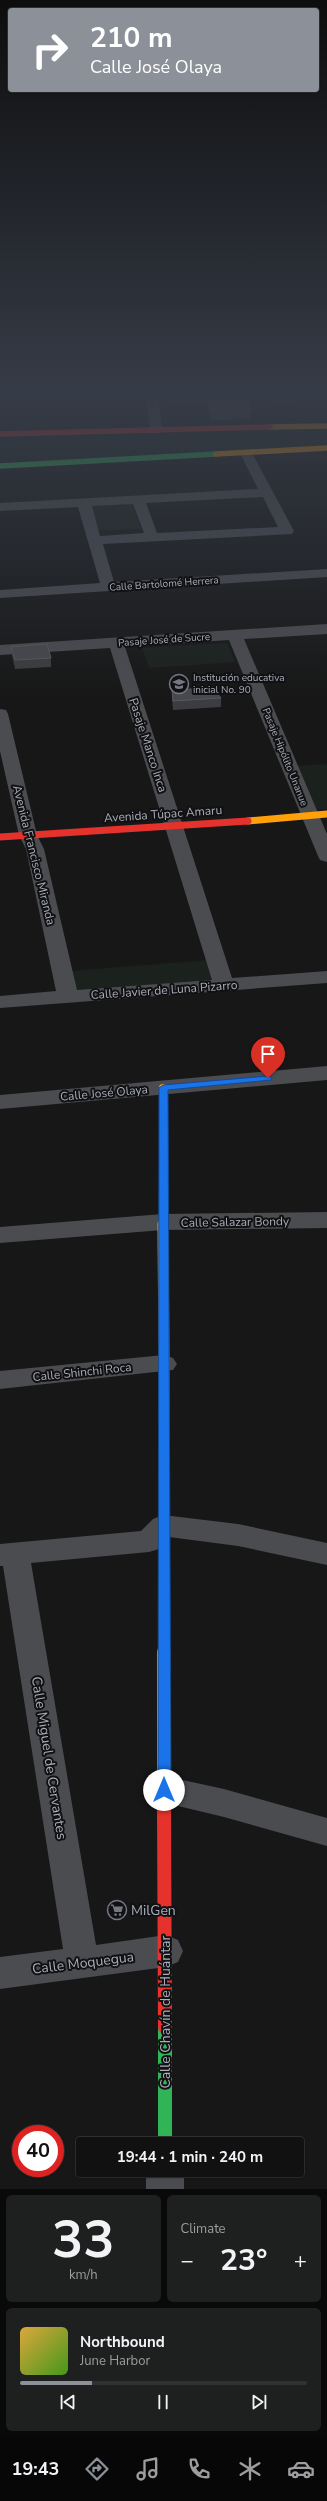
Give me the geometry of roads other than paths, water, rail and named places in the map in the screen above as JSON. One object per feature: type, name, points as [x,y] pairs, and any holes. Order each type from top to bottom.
[{"type":"street","points":[[0,507],[209,496]]},
{"type":"street","points":[[95,540],[287,531],[270,496]]},
{"type":"street","points":[[138,500],[152,537]]},
{"type":"street","points":[[84,503],[108,587]]},
{"type":"street","name":"Calle Bartolomé Herrera","points":[[0,594],[326,576]]},
{"type":"street","name":"Pasaje José de Sucre","points":[[0,650],[327,629]]},
{"type":"street","name":"Pasaje Hipólito Unanue","points":[[235,635],[327,856]]},
{"type":"street","name":"Pasaje Manco Inca","points":[[116,643],[224,985]]},
{"type":"street","name":"Avenida Francisco Miranda","points":[[0,714],[6,770],[28,835],[34,843],[68,997]]},
{"type":"street","name":"Avenida Túpac Amaru","points":[[0,837],[174,827],[327,814]]},
{"type":"street","name":"Calle Javier de Luna Pizarro","points":[[0,1002],[327,977]]},
{"type":"street","name":"Calle José Olaya","points":[[0,1102],[327,1073]]},
{"type":"street","name":"Calle Chavín de Huántar","points":[[163,1088],[163,1526],[166,1952],[165,2137]]},
{"type":"street","name":"Calle Salazar Bondy","points":[[0,1236],[163,1222],[327,1220]]},
{"type":"street","name":"Calle Shinchi Roca","points":[[0,1380],[164,1364]]},
{"type":"street","points":[[8,1555],[149,1540],[163,1526],[238,1535],[327,1554]]},
{"type":"street","name":"Calle Miguel de Cervantes","points":[[8,1555],[82,1963]]},
{"type":"street","points":[[164,1790],[224,1803],[327,1832]]},
{"type":"street","name":"Calle Moquegua","points":[[0,1973],[166,1952]]},
{"type":"street","points":[[165,2177],[165,2189]]},
{"type":"place","name":"Institución educativa inicial No. 90","points":[[179,684]]},
{"type":"place","name":"MilGen","points":[[117,1910]]}]
